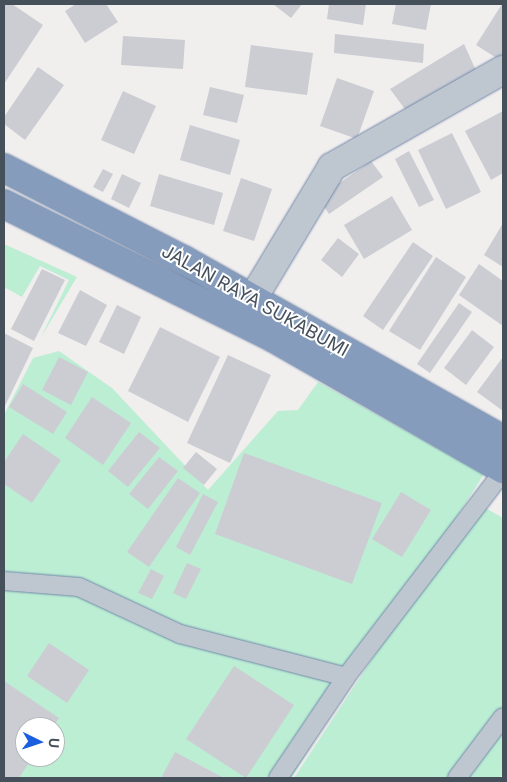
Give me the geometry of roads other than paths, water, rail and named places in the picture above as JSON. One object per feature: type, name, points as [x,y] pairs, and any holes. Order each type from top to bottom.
[{"type":"highway","name":"JALAN RAYA SUKABUMI","points":[[4,168],[253,298],[503,440]]},
{"type":"highway","name":"JALAN RAYA SUKABUMI","points":[[4,204],[274,338],[503,470]]},
{"type":"street","points":[[253,298],[332,167],[503,70]]},
{"type":"lane","points":[[278,778],[346,677],[503,470]]},
{"type":"lane","points":[[4,581],[79,587],[180,634],[346,677]]},
{"type":"lane","points":[[458,778],[503,717]]}]
